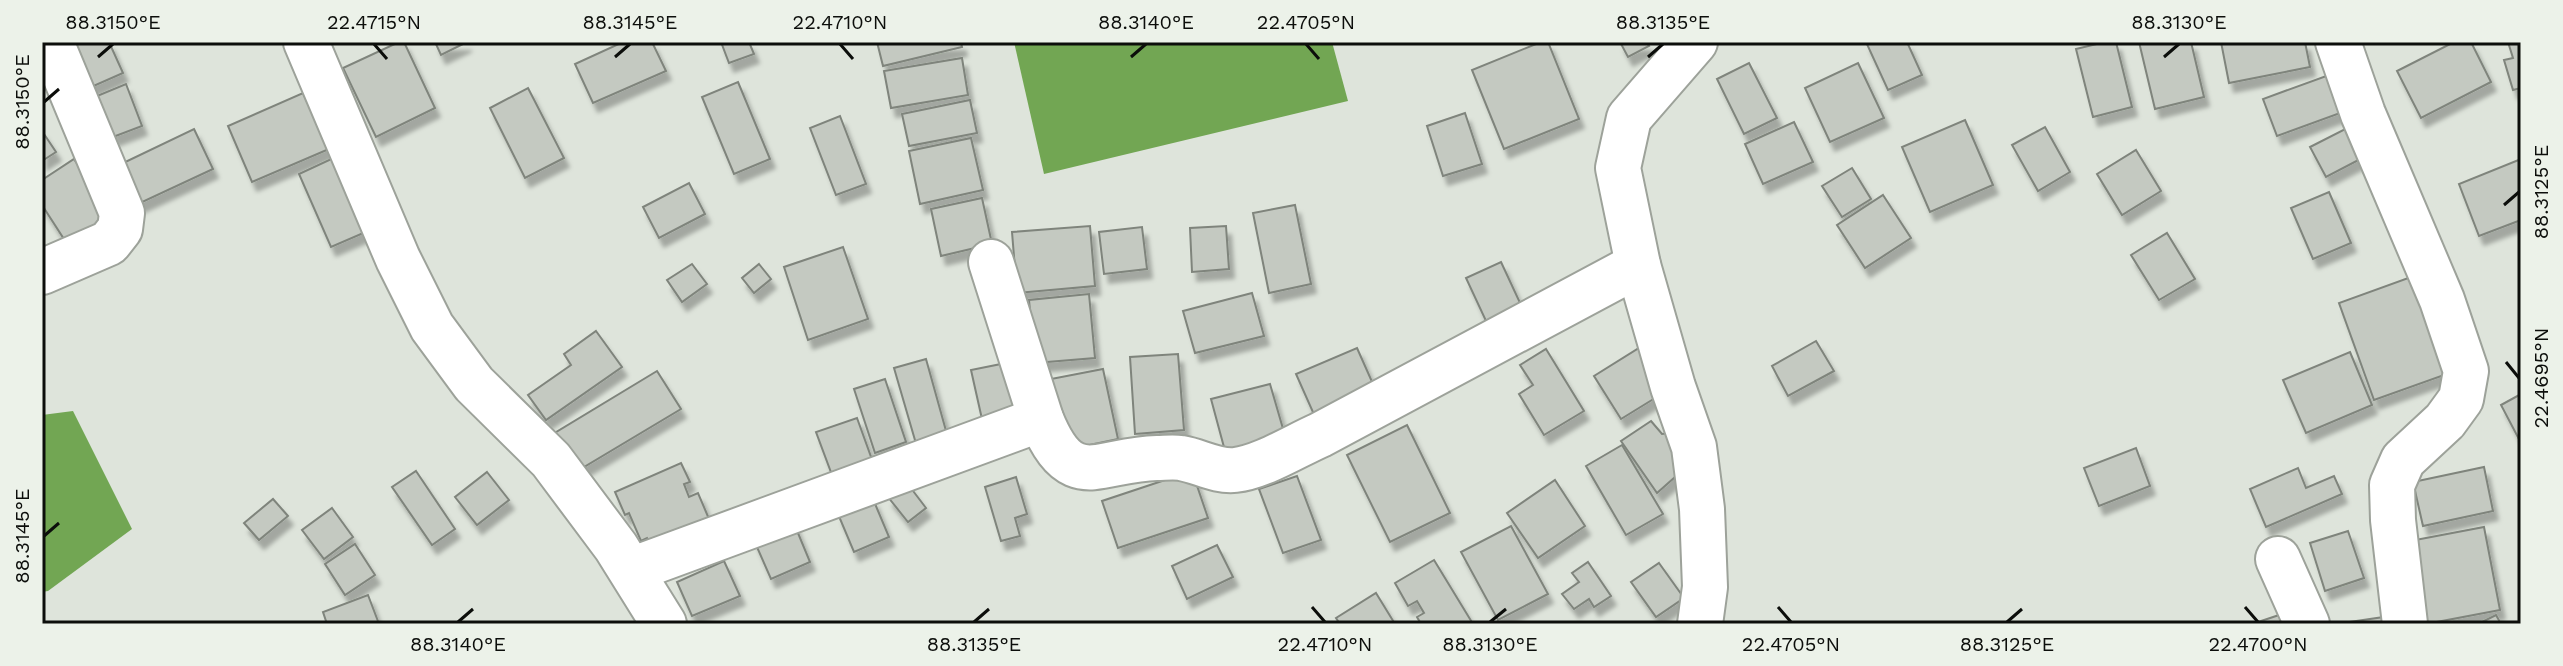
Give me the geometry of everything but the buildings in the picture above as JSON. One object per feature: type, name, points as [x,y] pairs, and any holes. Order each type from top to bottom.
[{"type":"street","points":[[42,272],[109,243],[120,229],[122,213],[51,42]]},
{"type":"street","points":[[306,42],[398,259],[432,327],[474,384],[551,460],[616,547],[664,624]]},
{"type":"street","points":[[1695,42],[1629,118],[1618,168],[1638,265],[1673,387],[1694,447],[1702,509],[1705,587],[1700,624]]},
{"type":"street","points":[[2338,42],[2363,114],[2442,300],[2466,371],[2461,399],[2445,421],[2403,460],[2392,485],[2405,624]]},
{"type":"street","points":[[991,262],[1041,419],[1051,443],[1067,460],[1088,469],[1153,458],[1182,459],[1234,470],[1266,460],[1320,435],[1638,265]]},
{"type":"street","points":[[631,570],[1041,419]]},
{"type":"street","points":[[2278,559],[2307,624]]},
{"type":"shaded area","points":[[1014,42],[1332,42],[1348,101],[1044,174]]},
{"type":"shaded area","points":[[73,411],[132,529],[48,591],[42,592],[42,415]]}]
